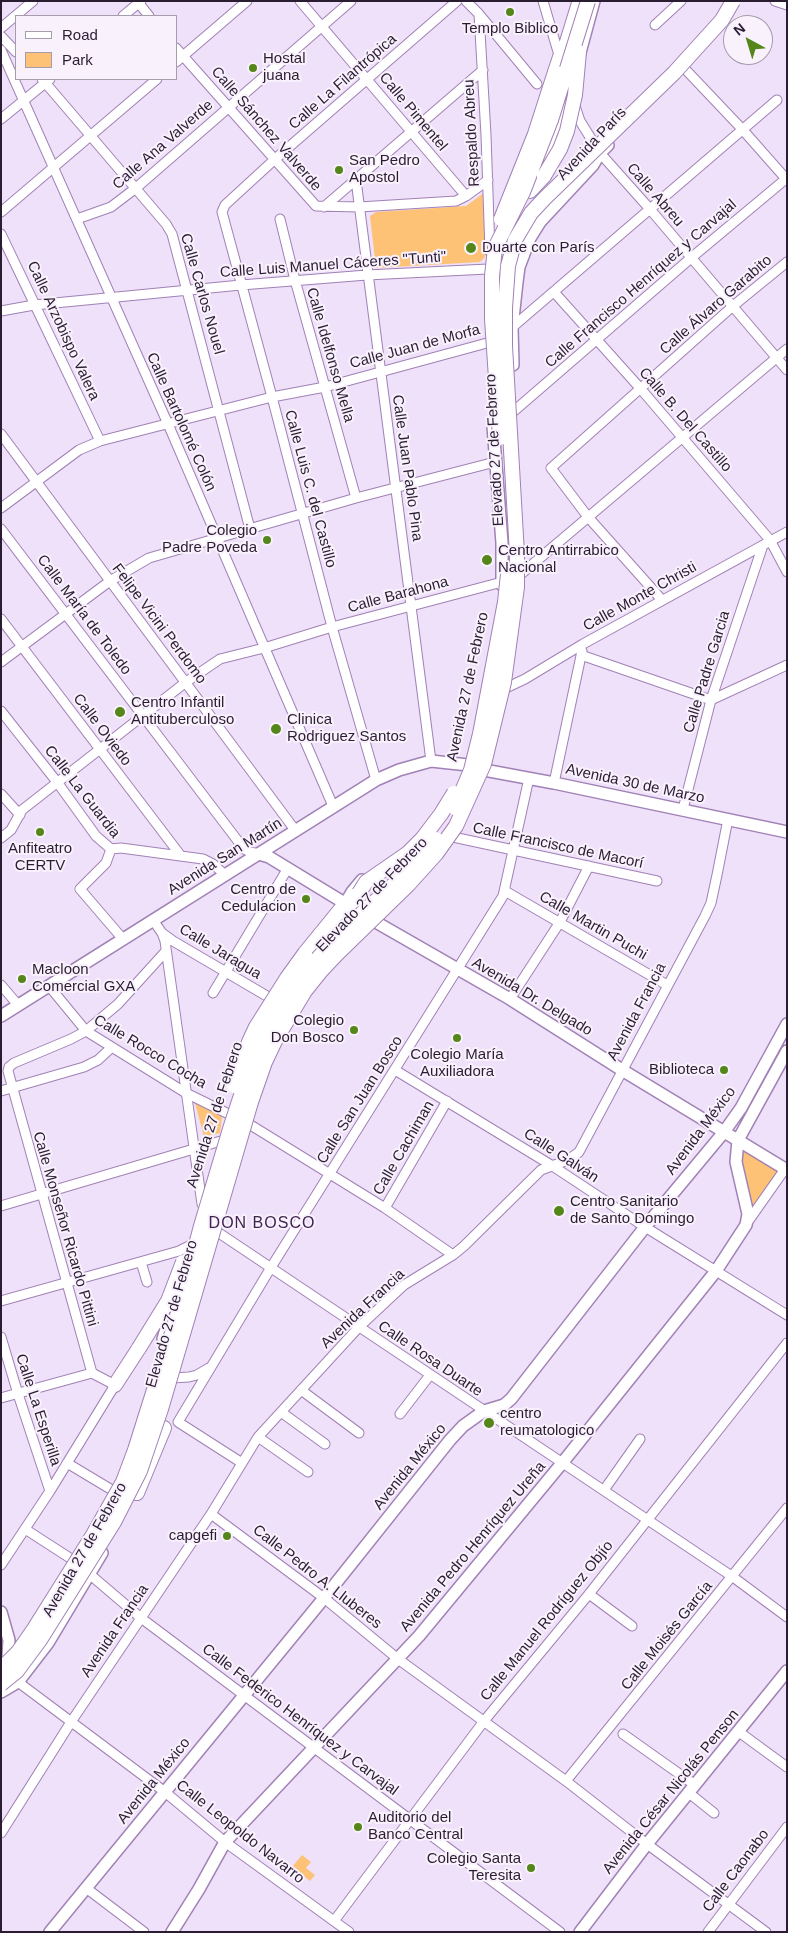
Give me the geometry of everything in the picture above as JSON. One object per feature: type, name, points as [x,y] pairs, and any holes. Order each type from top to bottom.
[{"type":"highway","name":"Elevado 27 de Febrero","points":[[3,1659],[18,1652],[34,1629],[93,1535],[123,1482],[136,1450],[176,1320],[225,1135],[258,1049],[269,1028],[297,983],[318,958],[349,924],[402,877],[435,840],[448,821],[475,769],[509,576],[492,319],[493,250],[523,192],[551,120],[582,26],[588,1]]},
{"type":"highway","name":"Elevado 27 de Febrero","points":[[1,1684],[16,1671],[40,1640],[132,1489],[162,1409],[257,1083],[265,1062],[287,1019],[305,991],[337,954],[408,885],[436,854],[456,826],[484,764],[504,682],[517,588],[517,554],[505,346],[505,308],[508,266],[520,228],[544,199],[674,73],[706,39],[722,20],[733,1]]},
{"type":"highway","points":[[530,191],[544,176],[560,149],[566,131],[577,81],[582,26]]},
{"type":"highway","points":[[493,250],[500,220],[535,134],[560,57]]},
{"type":"highway","points":[[505,346],[510,316],[511,265],[520,239],[526,227],[548,200],[594,157]]},
{"type":"highway","points":[[225,1135],[230,1102],[249,1042],[276,994],[305,953],[351,908],[366,882],[408,853],[422,839],[442,814],[462,779],[475,769]]},
{"type":"highway","points":[[114,1385],[168,1302],[192,1238],[201,1226]]},
{"type":"highway","points":[[137,1493],[164,1428],[187,1343],[201,1270]]},
{"type":"main road","name":"Avenida 27 de Febrero","points":[[1,1691],[18,1682],[48,1644],[137,1493],[157,1432],[217,1228],[250,1130],[261,1081],[276,1049],[320,977],[436,860],[453,837],[471,804],[501,602],[502,582],[502,543],[487,343],[488,269],[493,250],[505,221],[530,191],[553,146],[594,1]]},
{"type":"main road","name":"Avenida París","points":[[512,328],[519,267],[530,238],[540,222],[593,165],[594,157],[686,70],[724,26],[737,1]]},
{"type":"main road","name":"Avenida 27 de Febrero","points":[[3,1659],[73,1560],[112,1490],[147,1400],[184,1265],[185,1248],[202,1204],[253,1045],[278,1003],[351,908],[406,865],[440,824],[475,769],[508,686],[521,574],[512,328]]},
{"type":"main road","name":"Avenida San Martín","points":[[1,1016],[122,938],[376,780],[399,770],[431,761],[475,769]]},
{"type":"main road","name":"Avenida 30 de Marzo","points":[[475,769],[683,809],[787,832]]},
{"type":"main road","points":[[351,908],[352,892],[359,882],[399,856],[440,824]]},
{"type":"main road","name":"Avenida Dr. Delgado","points":[[259,854],[269,857],[351,908],[510,999],[786,1170]]},
{"type":"main road","name":"Avenida México","points":[[50,1932],[324,1598],[450,1440],[463,1426],[484,1411],[504,1404],[511,1399],[645,1227],[724,1132],[741,1108],[787,1024]]},
{"type":"main road","name":"Avenida México","points":[[746,1225],[747,1205],[736,1162],[738,1140],[787,1051]]},
{"type":"main road","name":"Avenida Pedro Henríquez Ureña","points":[[172,1932],[200,1889],[225,1842],[419,1636],[563,1462],[716,1271],[746,1225]]},
{"type":"main road","points":[[1,1612],[9,1640],[3,1659],[18,1682]]},
{"type":"main road","name":"Avenida César Nicolás Penson","points":[[580,1932],[647,1844],[787,1671]]},
{"type":"main road","points":[[1,1674],[7,1680],[1,1691]]},
{"type":"street","points":[[16,15],[33,1]]},
{"type":"street","points":[[180,59],[247,1]]},
{"type":"street","name":"Calle Pimentel","points":[[300,1],[466,196]]},
{"type":"street","name":"Calle Ana Valverde","points":[[77,219],[111,208],[351,1]]},
{"type":"street","name":"Calle La Filantrópica","points":[[225,205],[457,1]]},
{"type":"street","points":[[466,1],[537,84]]},
{"type":"street","name":"Calle Abreu","points":[[543,1],[580,121],[594,157],[649,208],[787,370]]},
{"type":"street","points":[[560,57],[577,1]]},
{"type":"street","points":[[655,25],[681,1]]},
{"type":"street","points":[[775,1],[787,5]]},
{"type":"street","points":[[124,15],[139,2],[148,15]]},
{"type":"street","name":"Respaldo Abreu","points":[[479,14],[493,250]]},
{"type":"street","points":[[1,28],[15,16]]},
{"type":"street","points":[[1,36],[15,51]]},
{"type":"street","name":"Calle Bartolomé Colón","points":[[1,50],[168,424],[334,806]]},
{"type":"street","name":"Calle Sánchez Valverde","points":[[180,59],[228,108],[316,206],[359,207],[456,201],[488,180]]},
{"type":"street","points":[[324,207],[483,70]]},
{"type":"street","points":[[686,70],[786,179]]},
{"type":"street","points":[[1,119],[46,80]]},
{"type":"street","name":"Calle Carlos Nouel","points":[[46,80],[91,137],[169,228],[188,290],[250,529]]},
{"type":"street","points":[[1,212],[156,80]]},
{"type":"street","name":"Calle Juan de Morfa","points":[[1,508],[79,450],[100,441],[272,397],[325,386],[487,343],[512,328],[649,208],[777,100]]},
{"type":"street","name":"Calle Francisco Henríquez y Carvajal","points":[[514,411],[691,258],[786,179]]},
{"type":"street","name":"Calle Juan Pablo Pina","points":[[356,180],[431,761]]},
{"type":"street","name":"Calle Luis C. del Castillo","points":[[225,205],[222,212],[241,285],[332,627],[376,780]]},
{"type":"street","name":"Calle Idelfonso Mella","points":[[280,219],[295,280],[356,498]]},
{"type":"street","name":"Calle Arzobispo Valera","points":[[1,234],[100,441]]},
{"type":"street","name":"Calle Álvaro Garabito","points":[[588,518],[550,468],[733,306],[787,262]]},
{"type":"street","name":"Calle Luis Manuel Cáceres \"Tunti\"","points":[[1,311],[34,305],[295,280],[488,269]]},
{"type":"street","name":"Calle B. Del Castillo","points":[[554,292],[681,437],[787,572]]},
{"type":"street","name":"Calle Barahona","points":[[1,838],[11,830],[22,810],[186,682],[220,659],[502,582],[521,574],[787,349]]},
{"type":"street","name":"Felipe Vicini Perdomo","points":[[1,434],[295,830]]},
{"type":"street","points":[[1,662],[110,581],[149,558],[356,498],[495,462]]},
{"type":"street","points":[[588,518],[662,600]]},
{"type":"street","name":"Calle María de Toledo","points":[[1,529],[244,849],[259,854]]},
{"type":"street","name":"Calle Monte Christi","points":[[508,686],[525,679],[583,644],[787,532]]},
{"type":"street","name":"Calle Padre Garcia","points":[[683,809],[710,700],[766,543]]},
{"type":"street","name":"Calle Oviedo","points":[[1,619],[181,856]]},
{"type":"street","points":[[554,783],[583,644]]},
{"type":"street","points":[[581,655],[710,700],[787,665]]},
{"type":"street","name":"Calle La Guardia","points":[[1,711],[57,782],[96,836],[111,848],[106,863],[80,889],[122,938]]},
{"type":"street","name":"Calle San Juan Bosco","points":[[242,1463],[178,1422],[270,1269],[505,891],[529,778]]},
{"type":"street","points":[[1,794],[20,815]]},
{"type":"street","name":"Avenida Francia","points":[[1,1833],[140,1618],[211,1514],[258,1437],[359,1327],[404,1285],[453,1256],[541,1170],[568,1160],[579,1152],[711,903],[728,819]]},
{"type":"street","name":"Calle Francisco de Macorí","points":[[453,837],[657,881]]},
{"type":"street","points":[[111,848],[203,860],[213,864],[225,875]]},
{"type":"street","points":[[510,999],[560,922],[589,866]]},
{"type":"street","points":[[213,993],[288,868]]},
{"type":"street","name":"Calle Martin Puchi","points":[[505,891],[667,984]]},
{"type":"street","name":"Calle Jaragua","points":[[153,920],[162,933],[173,941],[278,1003]]},
{"type":"street","points":[[162,933],[166,940],[202,1204]]},
{"type":"street","points":[[86,1031],[118,1004],[166,951]]},
{"type":"street","points":[[1,985],[18,1005]]},
{"type":"street","name":"Calle Rocco Cocha","points":[[49,986],[86,1031],[186,1093],[230,1114],[250,1130],[386,1208],[453,1256]]},
{"type":"street","name":"Calle Monseñor Ricardo Pittini","points":[[86,1031],[14,1063],[9,1067],[8,1071],[11,1088],[92,1373]]},
{"type":"street","points":[[1,1091],[84,1066],[98,1060],[112,1047]]},
{"type":"street","name":"Calle Galván","points":[[395,1070],[551,1165],[645,1227],[787,1315]]},
{"type":"street","name":"Calle Cachiman","points":[[386,1208],[447,1101]]},
{"type":"street","points":[[1,1206],[195,1150],[225,1135],[250,1130]]},
{"type":"street","name":"Avenida Pedro Henríquez Ureña","points":[[746,1225],[786,1170]]},
{"type":"street","name":"Calle Rosa Duarte","points":[[202,1204],[217,1228],[270,1269],[733,1576],[787,1617]]},
{"type":"street","points":[[1,1301],[185,1248],[217,1228]]},
{"type":"street","points":[[141,1262],[147,1282]]},
{"type":"street","points":[[1,1564],[50,1491],[114,1385],[118,1373],[184,1265]]},
{"type":"street","name":"Calle La Esperilla","points":[[1,1337],[50,1491]]},
{"type":"street","name":"Calle Manuel Rodríguez Objío","points":[[334,1921],[484,1721],[589,1594],[787,1343]]},
{"type":"street","points":[[172,1378],[189,1378],[212,1365]]},
{"type":"street","points":[[1,1398],[92,1373],[114,1385]]},
{"type":"street","points":[[400,1414],[430,1375]]},
{"type":"street","points":[[301,1390],[359,1433]]},
{"type":"street","points":[[281,1412],[325,1444]]},
{"type":"street","points":[[258,1437],[308,1472]]},
{"type":"street","points":[[604,1490],[640,1439]]},
{"type":"street","points":[[67,1463],[112,1490]]},
{"type":"street","name":"Calle Moisés García","points":[[566,1781],[787,1508]]},
{"type":"street","name":"Calle Pedro A. Lluberes","points":[[211,1514],[324,1598],[398,1659],[566,1781],[766,1932]]},
{"type":"street","name":"Calle Federico Henríquez y Carvajal","points":[[25,1529],[73,1560],[140,1618],[560,1932]]},
{"type":"street","points":[[589,1594],[632,1626]]},
{"type":"street","name":"Calle Leopoldo Navarro","points":[[18,1682],[165,1792],[225,1842],[349,1932]]},
{"type":"street","points":[[739,1732],[787,1767]]},
{"type":"street","points":[[623,1734],[692,1789],[714,1814]]},
{"type":"street","name":"Calle Caonabo","points":[[708,1932],[787,1827]]},
{"type":"street","points":[[86,1888],[144,1932]]},
{"type":"green space","points":[[485,192],[485,257],[480,262],[376,268],[370,216],[376,212],[466,206]]},
{"type":"green space","points":[[199,1100],[222,1117],[220,1133],[204,1137],[195,1103]]},
{"type":"green space","points":[[741,1143],[782,1169],[752,1213],[740,1173]]},
{"type":"green space","points":[[302,1855],[311,1862],[306,1868],[315,1875],[310,1881],[292,1867]]},
{"type":"place","name":"Templo Biblico","points":[[510,12]]},
{"type":"place","name":"Hostal juana","points":[[253,68]]},
{"type":"place","name":"San Pedro Apostol","points":[[339,170]]},
{"type":"place","name":"Duarte con París","points":[[471,248]]},
{"type":"place","name":"Colegio Padre Poveda","points":[[267,540]]},
{"type":"place","name":"Centro Antirrabico Nacional","points":[[487,560]]},
{"type":"place","name":"Centro Infantil Antituberculoso","points":[[120,712]]},
{"type":"place","name":"Clinica Rodriguez Santos","points":[[276,729]]},
{"type":"place","name":"Anfiteatro CERTV","points":[[40,832]]},
{"type":"place","name":"Centro de Cedulacion","points":[[306,899]]},
{"type":"place","name":"Macloon Comercial GXA","points":[[22,979]]},
{"type":"place","name":"Colegio Don Bosco","points":[[354,1030]]},
{"type":"place","name":"Colegio María Auxiliadora","points":[[457,1038]]},
{"type":"place","name":"Biblioteca","points":[[724,1070]]},
{"type":"place","name":"Centro Sanitario de Santo Domingo","points":[[559,1211]]},
{"type":"place","name":"centro reumatologico","points":[[489,1423]]},
{"type":"place","name":"capgefi","points":[[227,1536]]},
{"type":"place","name":"Auditorio del Banco Central","points":[[358,1827]]},
{"type":"place","name":"Colegio Santa Teresita","points":[[531,1868]]},
{"type":"district","name":"DON BOSCO","points":[[262,1224]]}]
